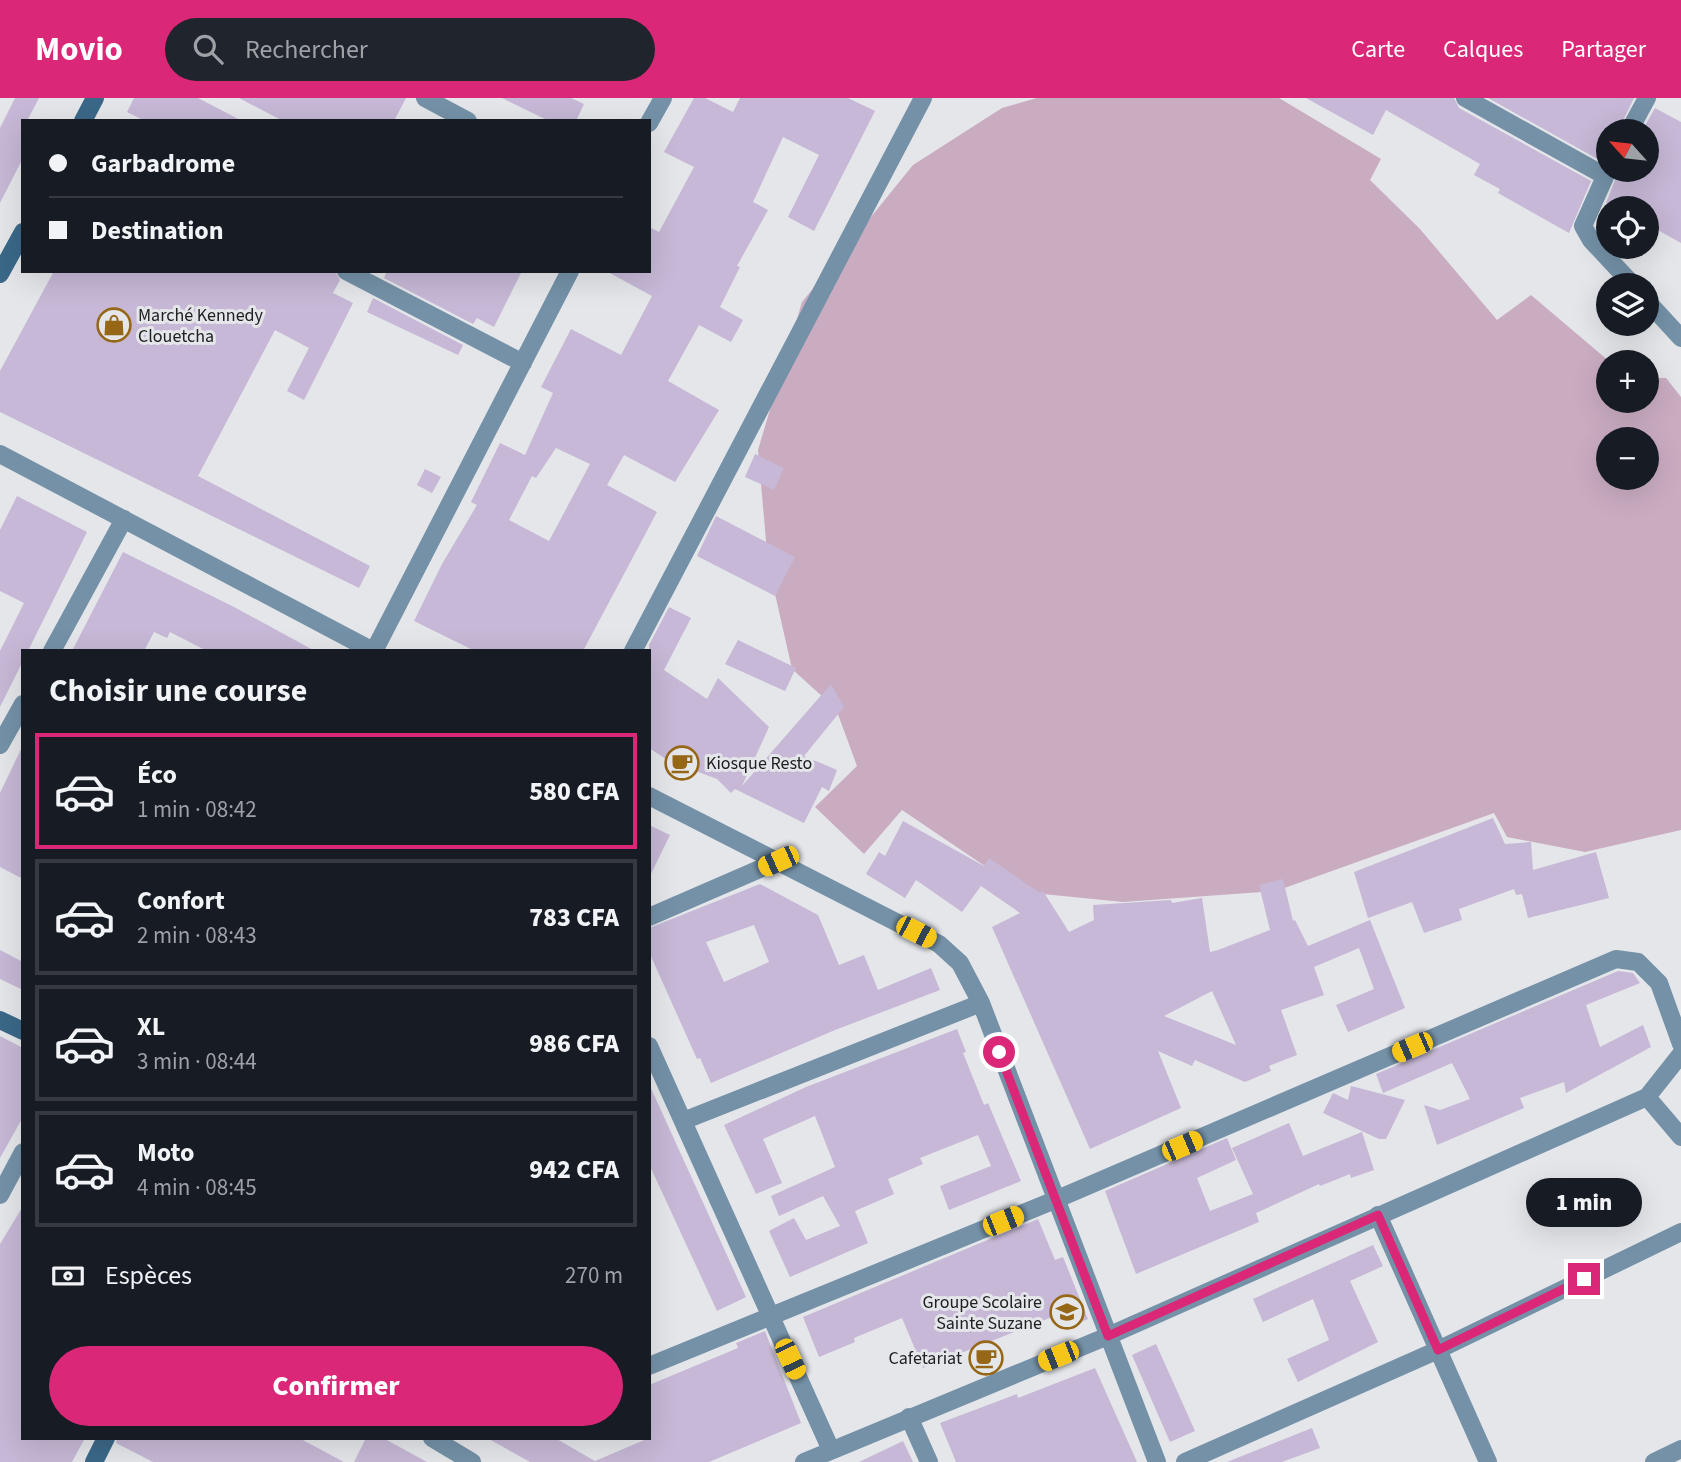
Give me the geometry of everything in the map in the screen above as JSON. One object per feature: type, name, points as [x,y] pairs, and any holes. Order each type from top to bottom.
[{"type":"street","points":[[84,119],[95,98]]},
{"type":"street","points":[[425,98],[464,119]]},
{"type":"street","points":[[651,119],[663,98]]},
{"type":"street","points":[[635,649],[923,98]]},
{"type":"street","points":[[1465,98],[1596,167]]},
{"type":"street","points":[[1636,119],[1647,98]]},
{"type":"street","points":[[1603,182],[1583,226],[1591,240],[1622,273]]},
{"type":"street","points":[[0,274],[21,236]]},
{"type":"street","points":[[350,273],[523,363]]},
{"type":"street","points":[[375,649],[569,273]]},
{"type":"street","points":[[1659,314],[1681,338]]},
{"type":"street","points":[[0,454],[370,649]]},
{"type":"street","points":[[53,649],[124,519]]},
{"type":"street","points":[[0,746],[20,716]]},
{"type":"street","points":[[651,797],[939,944],[960,963],[981,1003],[1157,1462]]},
{"type":"street","points":[[651,916],[778,861]]},
{"type":"street","points":[[651,1365],[770,1314],[1055,1200],[1616,960],[1638,962],[1659,983],[1681,1044]]},
{"type":"street","points":[[683,1121],[981,1003]]},
{"type":"street","points":[[0,1020],[21,1030]]},
{"type":"street","points":[[651,1050],[831,1450]]},
{"type":"street","points":[[804,1462],[1108,1336],[1647,1097],[1681,1054]]},
{"type":"street","points":[[1647,1097],[1681,1137]]},
{"type":"street","points":[[0,1195],[21,1156]]},
{"type":"street","points":[[1378,1215],[1488,1462]]},
{"type":"street","points":[[1185,1462],[1438,1350],[1681,1232]]},
{"type":"street","points":[[909,1417],[929,1462]]},
{"type":"street","points":[[94,1462],[105,1440]]},
{"type":"street","points":[[435,1440],[472,1462]]},
{"type":"street","points":[[1654,1462],[1681,1449]]},
{"type":"shaded area","points":[[1037,98],[1279,98],[1381,159],[1370,180],[1420,229],[1497,320],[1531,295],[1596,350],[1596,413],[1659,413],[1659,378],[1666,378],[1681,397],[1681,830],[1585,852],[1507,837],[1494,813],[1276,891],[1123,902],[1023,892],[902,810],[864,854],[815,807],[857,766],[836,709],[792,669],[768,563],[758,450],[802,302],[913,165],[1002,108]]},
{"type":"building","points":[[15,98],[39,98],[28,119],[21,119],[21,162],[0,203],[0,128]]},
{"type":"building","points":[[134,98],[198,98],[238,119],[141,119],[127,112]]},
{"type":"building","points":[[239,98],[406,98],[395,119],[279,119]]},
{"type":"building","points":[[502,98],[571,98],[584,104],[577,119],[545,119]]},
{"type":"building","points":[[694,98],[705,98],[733,112],[740,98],[848,98],[875,111],[814,231],[788,217],[819,155],[783,137],[753,202],[768,210],[737,266],[740,267],[720,307],[743,320],[731,342],[699,325],[668,381],[719,410],[675,482],[624,455],[607,485],[657,512],[584,649],[471,649],[414,621],[442,564],[477,505],[471,502],[500,443],[525,455],[553,393],[541,387],[571,329],[621,355],[652,296],[610,273],[651,273],[651,228],[659,232],[694,167],[664,152]],"holes":[[[556,448],[590,464],[549,541],[509,520],[532,476],[536,478]]]},
{"type":"building","points":[[1306,98],[1454,98],[1459,108],[1591,181],[1569,233],[1498,193],[1500,189],[1474,175],[1480,164],[1386,110],[1373,135]]},
{"type":"building","points":[[1488,98],[1634,98],[1624,119],[1596,119],[1596,158]]},
{"type":"building","points":[[1655,108],[1681,122],[1681,243],[1659,231],[1659,196],[1609,196],[1614,182],[1659,182],[1659,119],[1649,119]]},
{"type":"building","points":[[53,273],[336,273],[340,280],[333,293],[353,303],[304,400],[287,391],[309,348],[275,330],[198,476],[370,566],[359,588],[0,412],[0,371]]},
{"type":"building","points":[[386,273],[521,273],[494,327],[477,318],[473,324],[384,278]]},
{"type":"building","points":[[373,298],[463,345],[458,355],[367,312]]},
{"type":"building","points":[[755,454],[784,468],[774,490],[745,477]]},
{"type":"building","points":[[425,469],[441,477],[432,493],[417,485]]},
{"type":"building","points":[[17,496],[87,532],[29,649],[21,649],[21,665],[0,707],[0,651],[24,603],[0,591],[0,530]]},
{"type":"building","points":[[716,516],[795,557],[775,596],[697,556]]},
{"type":"building","points":[[123,552],[311,649],[203,649],[170,632],[167,638],[154,632],[145,649],[73,649]]},
{"type":"building","points":[[669,607],[691,618],[664,670],[707,699],[718,678],[769,727],[742,786],[831,684],[844,707],[804,756],[837,770],[829,791],[822,787],[804,823],[735,789],[731,793],[717,779],[669,761],[651,749],[649,645]]},
{"type":"building","points":[[738,640],[796,668],[785,691],[725,664]]},
{"type":"building","points":[[21,749],[21,878],[0,867],[0,793]]},
{"type":"building","points":[[1493,818],[1505,844],[1531,842],[1533,870],[1596,852],[1609,898],[1528,918],[1522,894],[1516,895],[1514,889],[1459,909],[1462,920],[1424,933],[1412,902],[1368,918],[1354,872]]},
{"type":"building","points":[[903,821],[984,866],[989,858],[1040,893],[1043,891],[1069,932],[1094,920],[1093,905],[1171,900],[1172,903],[1202,898],[1210,952],[1270,930],[1259,885],[1283,879],[1293,921],[1295,920],[1308,946],[1370,920],[1405,1008],[1348,1032],[1336,1005],[1374,989],[1359,948],[1314,967],[1324,995],[1281,1010],[1297,1055],[1269,1066],[1271,1071],[1245,1082],[1195,1060],[1192,1066],[1158,1051],[1181,1108],[1090,1149],[992,927],[1020,913],[981,886],[962,912],[916,880],[905,898],[866,874],[879,852],[885,856]],"holes":[[[1212,991],[1236,1045],[1164,1016]]]},
{"type":"building","points":[[651,826],[670,835],[651,874]]},
{"type":"building","points":[[760,884],[818,915],[839,965],[864,955],[878,990],[931,968],[940,990],[835,1030],[711,1083],[700,1058],[697,1059],[651,956],[651,927]],"holes":[[[754,925],[769,962],[724,982],[706,942]]]},
{"type":"building","points":[[0,950],[21,961],[21,989],[0,979]]},
{"type":"building","points":[[1618,971],[1633,973],[1640,983],[1586,1005],[1600,1047],[1643,1025],[1651,1047],[1566,1093],[1564,1082],[1520,1098],[1524,1108],[1437,1145],[1424,1105],[1440,1110],[1470,1099],[1452,1063],[1383,1093],[1376,1074]]},
{"type":"building","points":[[957,1029],[966,1052],[963,1053],[984,1105],[988,1103],[1021,1181],[949,1210],[940,1186],[991,1166],[978,1135],[920,1158],[923,1164],[888,1179],[894,1194],[855,1211],[868,1243],[790,1277],[769,1231],[794,1218],[806,1240],[840,1226],[823,1196],[779,1216],[771,1196],[835,1167],[815,1116],[763,1139],[782,1183],[756,1194],[724,1125],[806,1087]]},
{"type":"building","points":[[0,1036],[21,1047],[21,1121],[0,1158]]},
{"type":"building","points":[[1351,1086],[1405,1100],[1386,1139],[1379,1139],[1323,1113],[1333,1093],[1348,1100]]},
{"type":"building","points":[[651,1088],[746,1297],[717,1311],[651,1168]]},
{"type":"building","points":[[1289,1123],[1303,1156],[1362,1132],[1374,1170],[1351,1178],[1350,1174],[1320,1186],[1319,1184],[1256,1213],[1259,1222],[1136,1274],[1105,1191],[1227,1138],[1236,1160],[1197,1178],[1210,1211],[1253,1194],[1232,1148]]},
{"type":"building","points":[[21,1209],[21,1440],[84,1440],[72,1462],[0,1462],[0,1244]]},
{"type":"building","points":[[1038,1219],[1055,1260],[1063,1257],[1088,1319],[1066,1329],[1060,1314],[923,1368],[902,1318],[854,1338],[855,1342],[819,1357],[803,1317]]},
{"type":"building","points":[[1373,1245],[1383,1266],[1350,1281],[1378,1342],[1298,1382],[1287,1359],[1329,1340],[1313,1299],[1263,1322],[1253,1299]]},
{"type":"building","points":[[765,1331],[801,1423],[709,1462],[530,1462],[491,1440],[558,1440],[595,1461],[644,1440],[651,1440],[651,1384],[738,1348],[736,1343]]},
{"type":"building","points":[[1156,1344],[1195,1431],[1170,1442],[1132,1355]]},
{"type":"building","points":[[1095,1368],[1137,1462],[956,1462],[940,1423],[1017,1394],[1018,1398]]},
{"type":"building","points":[[1312,1428],[1320,1448],[1282,1462],[1227,1462]]},
{"type":"building","points":[[117,1440],[303,1440],[344,1462],[153,1462],[116,1443]]},
{"type":"building","points":[[365,1440],[387,1440],[427,1462],[354,1462]]},
{"type":"building","points":[[903,1441],[913,1462],[859,1462]]},
{"type":"place","name":"Marché Kennedy Clouetcha","points":[[114,325]]},
{"type":"place","name":"Kiosque Resto","points":[[682,763]]},
{"type":"place","name":"Groupe Scolaire Sainte Suzane","points":[[1067,1312]]},
{"type":"place","name":"Cafetariat","points":[[986,1358]]},
{"type":"route","points":[[999,1052],[1108,1336],[1378,1215],[1438,1350],[1584,1279]]}]
